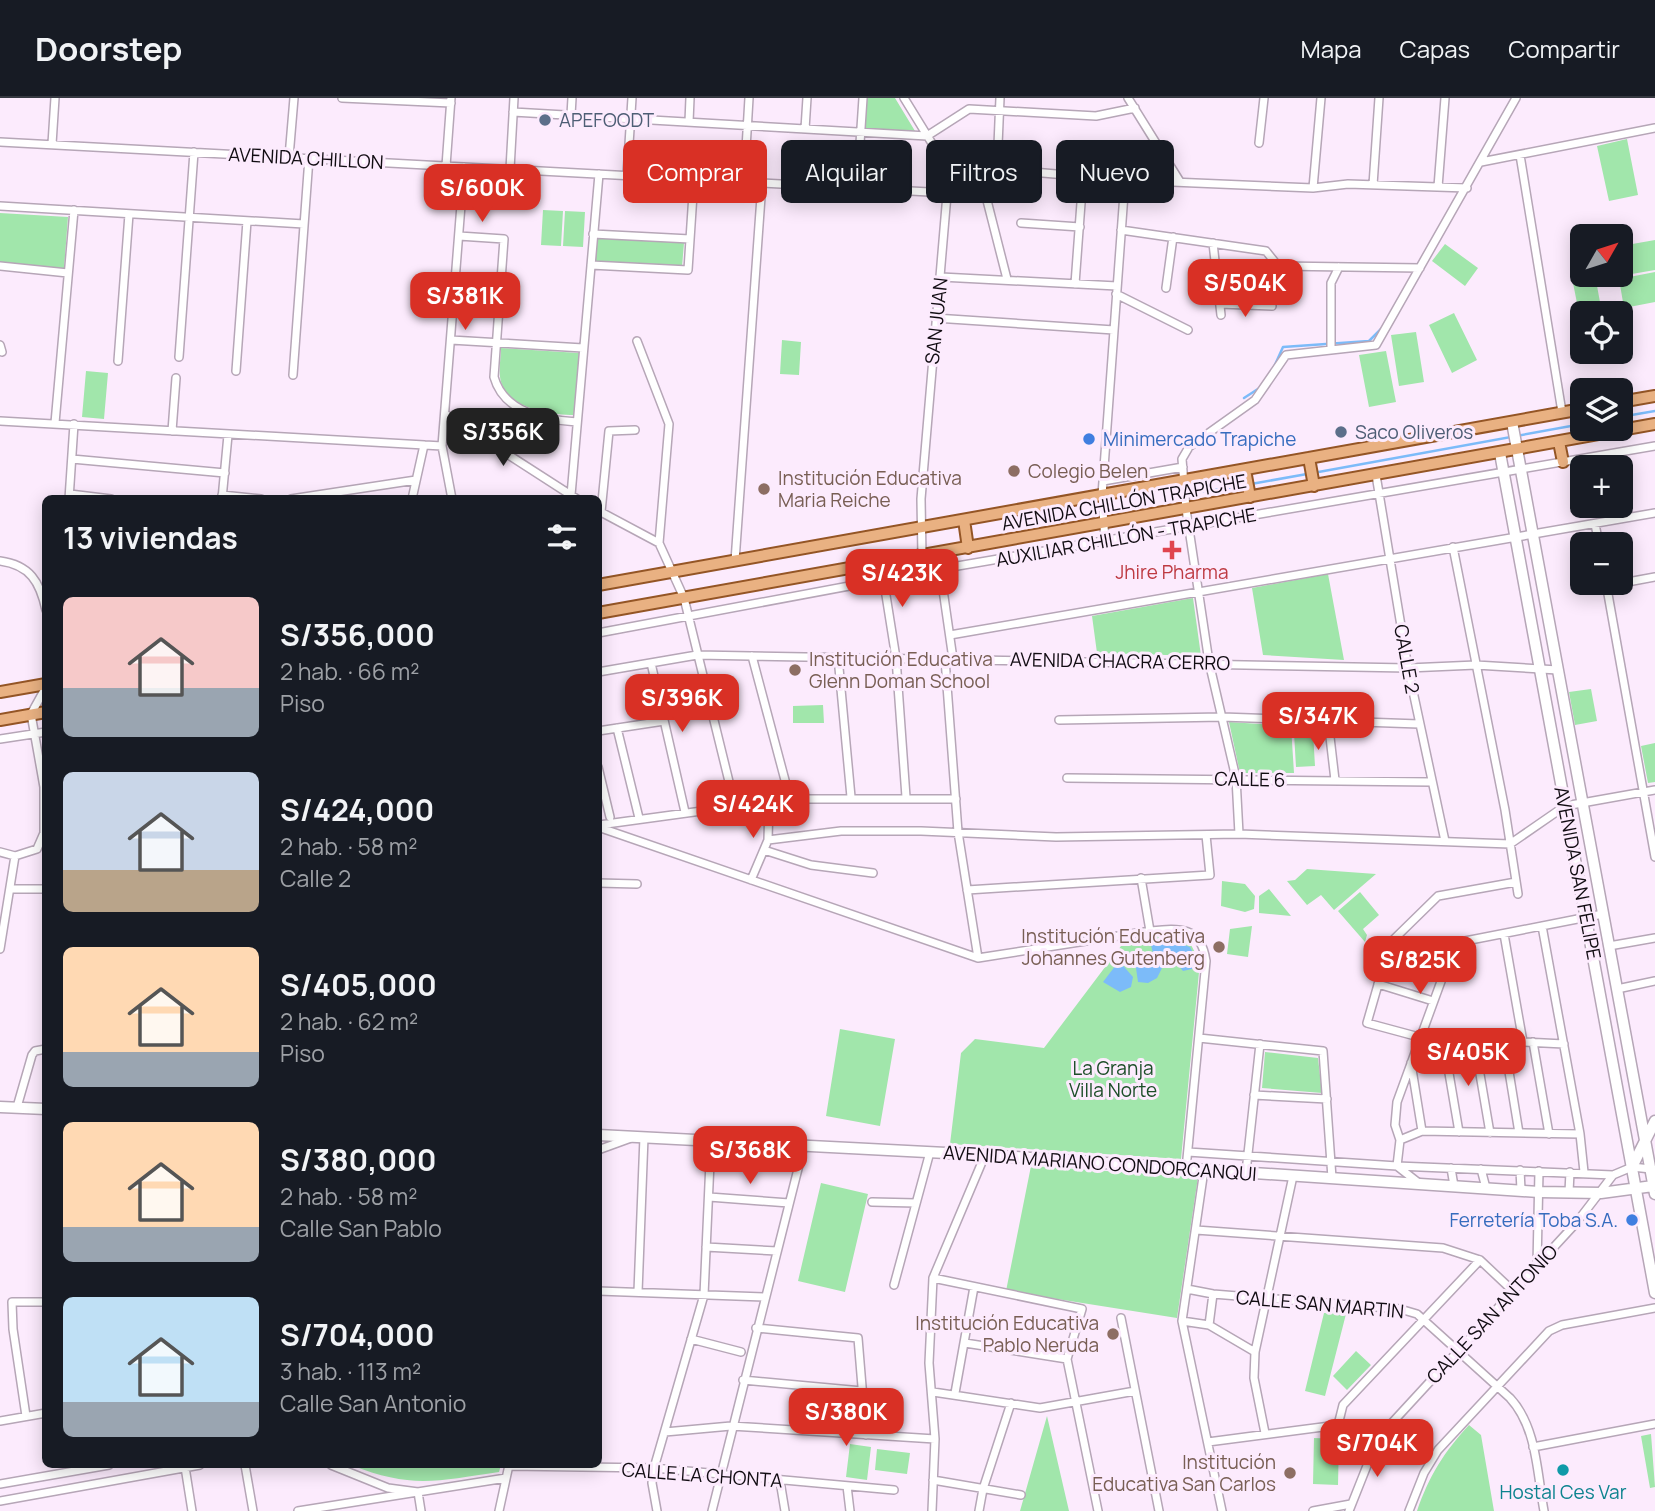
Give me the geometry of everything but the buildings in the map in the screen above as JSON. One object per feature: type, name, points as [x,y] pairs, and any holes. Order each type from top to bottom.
[{"type":"main road","points":[[1633,400],[1655,396]]},
{"type":"main road","name":"AVENIDA CHILLÓN TRAPICHE","points":[[602,584],[1570,411]]},
{"type":"main road","name":"AVENIDA SAN FELIPE","points":[[1512,422],[1644,1138],[1653,1169],[1654,1190]]},
{"type":"main road","name":"AVENIDA CHILLÓN TRAPICHE","points":[[602,612],[1655,424]]},
{"type":"main road","points":[[1559,442],[1563,463]]},
{"type":"main road","name":"AVENIDA SAN FELIPE","points":[[1500,453],[1655,1293]]},
{"type":"main road","points":[[1309,458],[1314,486]]},
{"type":"main road","points":[[1245,470],[1250,498]]},
{"type":"main road","points":[[964,520],[968,548]]},
{"type":"main road","points":[[0,692],[42,686]]},
{"type":"main road","points":[[0,720],[42,713]]},
{"type":"main road","points":[[0,1107],[42,1109]]},
{"type":"main road","points":[[1632,1167],[1644,1138],[1655,1122]]},
{"type":"main road","name":"AVENIDA MARIANO CONDORCANQUI","points":[[602,1135],[985,1155],[1539,1192],[1654,1190]]},
{"type":"main road","points":[[1653,1169],[1655,1154]]},
{"type":"street","points":[[52,145],[55,98]]},
{"type":"street","points":[[289,157],[294,98]]},
{"type":"street","points":[[342,98],[451,101],[446,166]]},
{"type":"street","points":[[510,169],[514,98]]},
{"type":"street","points":[[571,115],[572,98]]},
{"type":"street","points":[[630,140],[632,98]]},
{"type":"street","points":[[689,122],[690,98]]},
{"type":"street","points":[[746,140],[749,98]]},
{"type":"street","points":[[805,129],[807,98]]},
{"type":"street","points":[[860,140],[863,98]]},
{"type":"street","points":[[904,98],[930,140]]},
{"type":"street","points":[[998,140],[1000,98]]},
{"type":"street","points":[[1128,98],[1179,180]]},
{"type":"street","points":[[1259,143],[1264,98]]},
{"type":"street","points":[[1313,188],[1321,98]]},
{"type":"street","points":[[1373,185],[1380,98]]},
{"type":"street","points":[[1438,187],[1445,98]]},
{"type":"street","points":[[1239,835],[1236,778],[1209,662],[1186,509],[1182,458],[1188,447],[1255,400],[1286,355],[1376,345],[1467,188],[1513,99]]},
{"type":"street","points":[[513,112],[927,136],[966,110],[1096,116],[1135,108]]},
{"type":"street","points":[[1481,162],[1655,128]]},
{"type":"street","name":"AVENIDA CHILLON","points":[[0,142],[623,175]]},
{"type":"street","points":[[179,358],[194,152]]},
{"type":"street","points":[[1520,155],[1562,412]]},
{"type":"street","points":[[293,375],[309,158]]},
{"type":"street","points":[[451,495],[442,446],[464,166]]},
{"type":"street","points":[[574,495],[577,422],[599,174]]},
{"type":"street","points":[[1174,180],[1313,188],[1373,185],[1467,188]]},
{"type":"street","points":[[591,265],[688,270],[693,203]]},
{"type":"street","points":[[735,561],[761,203]]},
{"type":"street","name":"SAN JUAN","points":[[922,556],[920,528],[935,318],[947,203]]},
{"type":"street","points":[[988,203],[1007,279]]},
{"type":"street","points":[[1076,284],[1081,203]]},
{"type":"street","points":[[1105,541],[1101,495],[1123,203]]},
{"type":"street","points":[[0,206],[304,224]]},
{"type":"street","points":[[55,423],[74,210]]},
{"type":"street","points":[[118,361],[129,214]]},
{"type":"street","points":[[236,371],[247,220]]},
{"type":"street","points":[[1021,223],[1080,227]]},
{"type":"street","points":[[1121,230],[1266,251],[1278,266],[1420,268]]},
{"type":"street","points":[[593,234],[690,239]]},
{"type":"street","points":[[459,236],[504,239],[494,377],[505,398],[538,418],[577,422]]},
{"type":"street","points":[[1166,288],[1173,237]]},
{"type":"street","points":[[1213,243],[1221,315]]},
{"type":"street","points":[[0,266],[68,273]]},
{"type":"street","points":[[1331,349],[1331,283],[1339,267]]},
{"type":"street","points":[[941,277],[1076,284],[1117,290],[1188,330]]},
{"type":"street","points":[[1220,304],[1272,306]]},
{"type":"street","points":[[935,318],[1114,330]]},
{"type":"street","points":[[451,340],[583,348]]},
{"type":"street","points":[[637,341],[669,424],[659,543],[684,598],[735,806]]},
{"type":"street","points":[[172,431],[176,378]]},
{"type":"street","points":[[445,414],[571,495]]},
{"type":"street","points":[[0,421],[442,446]]},
{"type":"street","points":[[69,495],[74,424]]},
{"type":"street","points":[[602,495],[609,431],[635,430]]},
{"type":"street","points":[[222,495],[228,435]]},
{"type":"street","points":[[413,495],[424,446]]},
{"type":"street","name":"AUXILIAR CHILLÓN - TRAPICHE","points":[[602,632],[940,569],[1655,446]]},
{"type":"street","points":[[72,459],[225,473]]},
{"type":"street","points":[[1102,481],[1182,467]]},
{"type":"street","name":"CALLE 2","points":[[1376,475],[1408,668],[1445,841]]},
{"type":"street","points":[[318,495],[416,480]]},
{"type":"street","points":[[602,512],[659,543]]},
{"type":"street","points":[[950,635],[1655,513]]},
{"type":"street","points":[[1595,523],[1597,532]]},
{"type":"street","points":[[1452,547],[1518,894]]},
{"type":"street","points":[[0,561],[25,568],[36,580],[42,597]]},
{"type":"street","points":[[881,564],[895,658],[906,797]]},
{"type":"street","points":[[940,569],[950,635],[958,832],[978,958]]},
{"type":"street","points":[[1633,580],[1655,577]]},
{"type":"street","points":[[1608,595],[1655,857]]},
{"type":"street","name":"AVENIDA CHACRA CERRO","points":[[602,671],[697,655],[1209,662],[1408,668],[1476,665],[1558,670]]},
{"type":"street","points":[[752,656],[790,799]]},
{"type":"street","points":[[838,657],[851,797]]},
{"type":"street","points":[[651,663],[685,812]]},
{"type":"street","points":[[42,692],[30,715],[42,772]]},
{"type":"street","points":[[1059,720],[1222,717],[1419,724]]},
{"type":"street","points":[[1328,720],[1335,780]]},
{"type":"street","points":[[602,730],[664,721]]},
{"type":"street","points":[[617,728],[639,818]]},
{"type":"street","points":[[0,739],[42,732]]},
{"type":"street","name":"CALLE 6","points":[[1068,778],[1432,782]]},
{"type":"street","points":[[602,783],[610,817]]},
{"type":"street","points":[[768,839],[842,831],[1056,836],[1239,835],[1510,844],[1565,806],[1655,790]]},
{"type":"street","points":[[602,825],[790,799],[957,799]]},
{"type":"street","points":[[751,880],[768,839],[769,802]]},
{"type":"street","points":[[602,827],[978,958],[1150,931],[1175,929],[1190,932],[1199,939],[1206,961],[1186,1169]]},
{"type":"street","points":[[967,890],[1210,875],[1206,835]]},
{"type":"street","points":[[0,852],[15,856],[37,849],[42,839]]},
{"type":"street","points":[[764,850],[811,865],[873,873]]},
{"type":"street","points":[[0,949],[15,856]]},
{"type":"street","points":[[1141,878],[1150,931]]},
{"type":"street","points":[[1516,882],[1438,896],[1390,943],[1367,1023],[1419,1037],[1563,1044]]},
{"type":"street","points":[[602,883],[637,884]]},
{"type":"street","points":[[11,889],[42,889]]},
{"type":"street","points":[[1420,1184],[1397,1166],[1400,1140],[1395,1125],[1397,1102],[1410,1060],[1455,943],[1603,914]]},
{"type":"street","points":[[1542,926],[1580,1134],[1584,1172]]},
{"type":"street","points":[[1504,934],[1523,1042]]},
{"type":"street","points":[[1609,946],[1655,938]]},
{"type":"street","points":[[1388,949],[1446,968]]},
{"type":"street","points":[[1617,989],[1655,981]]},
{"type":"street","points":[[1378,984],[1433,1001]]},
{"type":"street","points":[[1199,1038],[1323,1051],[1332,1178]]},
{"type":"street","points":[[1443,1038],[1459,1132]]},
{"type":"street","points":[[1474,1040],[1490,1133]]},
{"type":"street","points":[[1504,1041],[1519,1133]]},
{"type":"street","points":[[1533,1042],[1549,1134]]},
{"type":"street","points":[[1246,1172],[1260,1044]]},
{"type":"street","points":[[17,1107],[32,1055],[35,1051],[42,1050]]},
{"type":"street","points":[[1410,1060],[1422,1131]]},
{"type":"street","points":[[1254,1096],[1326,1099]]},
{"type":"street","points":[[1400,1140],[1422,1131],[1580,1134]]},
{"type":"street","points":[[602,1149],[640,1137],[638,1292]]},
{"type":"street","points":[[657,1511],[652,1483],[654,1468],[704,1295],[711,1140]]},
{"type":"street","points":[[712,1511],[804,1145]]},
{"type":"street","points":[[894,1285],[930,1152]]},
{"type":"street","name":"AVENIDA MARIANO CONDORCANQUI","points":[[1188,1152],[1397,1166],[1613,1175]]},
{"type":"street","points":[[932,1511],[935,1439],[929,1363],[933,1278],[985,1155]]},
{"type":"street","points":[[1386,1165],[1386,1182]]},
{"type":"street","points":[[1601,1193],[1613,1175],[1632,1167],[1653,1169]]},
{"type":"street","points":[[1451,1168],[1454,1186]]},
{"type":"street","points":[[1481,1169],[1486,1188]]},
{"type":"street","points":[[1204,1170],[1182,1321],[1222,1511]]},
{"type":"street","points":[[1520,1170],[1521,1190]]},
{"type":"street","points":[[1536,1266],[1539,1171]]},
{"type":"street","points":[[1569,1192],[1570,1172]]},
{"type":"street","points":[[1265,1433],[1254,1378],[1255,1352],[1293,1175]]},
{"type":"street","name":"CALLE SAN ANTONIO","points":[[1350,1508],[1378,1438],[1601,1193]]},
{"type":"street","points":[[709,1197],[789,1203]]},
{"type":"street","points":[[872,1202],[916,1203]]},
{"type":"street","points":[[1196,1230],[1443,1248],[1480,1260],[1513,1291]]},
{"type":"street","points":[[706,1247],[776,1251]]},
{"type":"street","points":[[1338,1425],[1343,1405],[1480,1260]]},
{"type":"street","points":[[933,1278],[1082,1309],[1067,1359],[1098,1511]]},
{"type":"street","points":[[955,1393],[974,1287]]},
{"type":"street","name":"CALLE SAN MARTIN","points":[[1187,1289],[1267,1299],[1400,1308],[1424,1319],[1496,1385],[1522,1413],[1533,1447],[1544,1511]]},
{"type":"street","points":[[602,1291],[764,1297]]},
{"type":"street","points":[[1209,1325],[1213,1294]]},
{"type":"street","points":[[26,1416],[13,1329],[12,1302],[42,1302]]},
{"type":"street","points":[[1409,1511],[1424,1473],[1438,1450],[1496,1385],[1554,1327],[1655,1308]]},
{"type":"street","points":[[1121,1318],[1159,1511]]},
{"type":"street","points":[[1182,1321],[1209,1325],[1255,1352]]},
{"type":"street","points":[[756,1328],[858,1338],[866,1435]]},
{"type":"street","points":[[691,1339],[741,1352]]},
{"type":"street","points":[[965,1343],[1067,1359]]},
{"type":"street","points":[[743,1380],[862,1391]]},
{"type":"street","points":[[933,1392],[955,1393],[1040,1408],[1135,1391]]},
{"type":"street","points":[[979,1511],[983,1489],[1011,1403]]},
{"type":"street","points":[[0,1421],[42,1414]]},
{"type":"street","points":[[1533,1447],[1655,1424]]},
{"type":"street","points":[[1208,1442],[1338,1425],[1350,1426],[1378,1438]]},
{"type":"street","points":[[665,1432],[732,1426],[935,1439]]},
{"type":"street","name":"CALLE LA CHONTA","points":[[602,1467],[654,1468],[894,1490]]},
{"type":"street","points":[[0,1484],[92,1468]]},
{"type":"street","points":[[0,1501],[185,1468],[192,1511]]},
{"type":"street","points":[[246,1468],[253,1511]]},
{"type":"street","points":[[338,1468],[388,1488],[418,1492]]},
{"type":"street","points":[[499,1511],[508,1468]]},
{"type":"street","points":[[298,1511],[506,1478]]},
{"type":"street","points":[[933,1480],[1021,1495]]},
{"type":"street","points":[[780,1481],[785,1511]]},
{"type":"street","points":[[847,1486],[850,1511]]},
{"type":"street","points":[[418,1492],[421,1511]]},
{"type":"street","points":[[1313,1511],[1350,1508]]},
{"type":"green space","points":[[867,98],[895,98],[915,131],[865,128]]},
{"type":"green space","points":[[1627,139],[1638,195],[1609,201],[1597,146]]},
{"type":"green space","points":[[543,210],[563,211],[561,246],[541,245]]},
{"type":"green space","points":[[565,211],[585,212],[583,247],[563,246]]},
{"type":"green space","points":[[0,213],[68,217],[64,269],[0,264]]},
{"type":"green space","points":[[596,238],[684,243],[682,267],[595,262]]},
{"type":"green space","points":[[1655,240],[1655,270],[1633,274],[1633,244]]},
{"type":"green space","points":[[1445,244],[1478,268],[1465,286],[1432,261]]},
{"type":"green space","points":[[1655,272],[1655,302],[1633,306],[1633,301],[1623,301],[1620,287],[1633,287],[1633,276]]},
{"type":"green space","points":[[1574,287],[1597,287],[1600,301],[1577,301]]},
{"type":"green space","points":[[1454,313],[1477,360],[1452,373],[1429,325]]},
{"type":"green space","points":[[1416,332],[1424,382],[1399,386],[1391,335]]},
{"type":"green space","points":[[782,340],[801,342],[799,375],[780,374]]},
{"type":"green space","points":[[501,348],[579,353],[574,415],[543,412],[513,399],[501,382]]},
{"type":"green space","points":[[1386,351],[1396,402],[1369,407],[1359,355]]},
{"type":"green space","points":[[86,371],[108,373],[104,419],[82,417]]},
{"type":"green space","points":[[1328,574],[1344,660],[1263,655],[1252,588]]},
{"type":"green space","points":[[1193,598],[1201,656],[1097,653],[1092,616]]},
{"type":"green space","points":[[1591,689],[1597,721],[1575,725],[1569,692]]},
{"type":"green space","points":[[823,705],[824,723],[793,723],[793,706]]},
{"type":"green space","points":[[1229,722],[1291,726],[1294,773],[1240,773]]},
{"type":"green space","points":[[1313,732],[1315,766],[1296,767],[1294,733]]},
{"type":"green space","points":[[1655,743],[1655,782],[1648,783],[1641,746]]},
{"type":"green space","points":[[1307,869],[1376,874],[1334,910],[1321,895],[1307,905],[1287,881],[1295,880]]},
{"type":"green space","points":[[1222,881],[1245,884],[1255,896],[1254,909],[1245,912],[1221,906]]},
{"type":"green space","points":[[1269,889],[1291,916],[1259,913],[1259,896]]},
{"type":"green space","points":[[1360,892],[1379,915],[1363,929],[1367,935],[1365,942],[1338,911]]},
{"type":"green space","points":[[1252,926],[1248,957],[1227,954],[1230,929]]},
{"type":"green space","name":"La Granja Villa Norte","points":[[1162,935],[1190,943],[1200,962],[1181,1159],[950,1144],[961,1053],[975,1039],[1044,1048],[1124,942]]},
{"type":"green space","points":[[840,1029],[895,1039],[880,1126],[826,1116]]},
{"type":"green space","points":[[1265,1052],[1318,1058],[1322,1093],[1262,1088]]},
{"type":"green space","points":[[1031,1166],[1198,1177],[1177,1318],[1006,1291]]},
{"type":"green space","points":[[821,1183],[868,1194],[845,1292],[798,1281]]},
{"type":"green space","points":[[1324,1313],[1346,1314],[1325,1396],[1305,1391]]},
{"type":"green space","points":[[1356,1351],[1371,1365],[1347,1390],[1333,1376]]},
{"type":"green space","points":[[822,1390],[858,1393],[861,1431],[818,1429]]},
{"type":"green space","points":[[1047,1416],[1069,1511],[1020,1511]]},
{"type":"green space","points":[[1469,1425],[1481,1435],[1494,1511],[1417,1511],[1438,1465]]},
{"type":"green space","points":[[1651,1434],[1655,1487],[1650,1488],[1641,1436]]},
{"type":"green space","points":[[1314,1438],[1339,1439],[1338,1485],[1313,1484]]},
{"type":"green space","points":[[850,1444],[871,1447],[867,1480],[846,1477]]},
{"type":"green space","points":[[877,1449],[910,1453],[907,1474],[875,1470]]},
{"type":"green space","points":[[359,1468],[500,1468],[499,1472],[424,1481],[372,1473]]},
{"type":"water","points":[[1165,938],[1190,947],[1196,959],[1192,969],[1183,971],[1178,965],[1178,958],[1167,954],[1154,957],[1151,945],[1158,939]]},
{"type":"water","points":[[1139,948],[1148,958],[1163,966],[1157,978],[1148,983],[1138,982],[1136,968],[1127,958]]},
{"type":"water","points":[[1119,961],[1133,977],[1131,987],[1120,992],[1103,982]]},
{"type":"waterway","points":[[1274,367],[1283,347],[1369,341],[1381,329]]},
{"type":"waterway","points":[[1244,398],[1261,387]]},
{"type":"waterway","points":[[1633,415],[1655,411]]},
{"type":"waterway","points":[[1313,473],[1570,426]]},
{"type":"waterway","points":[[1251,484],[1307,474]]},
{"type":"waterway","points":[[1193,493],[1245,485]]},
{"type":"place","name":"APEFOODT","points":[[545,120]]},
{"type":"place","name":"Saco Oliveros","points":[[1341,432]]},
{"type":"place","name":"Minimercado Trapiche","points":[[1089,439]]},
{"type":"place","name":"Colegio Belen","points":[[1014,471]]},
{"type":"place","name":"Institución Educativa Maria Reiche","points":[[764,489]]},
{"type":"place","name":"Jhire Pharma","points":[[1172,550]]},
{"type":"place","name":"Institución Educativa Glenn Doman School","points":[[795,670]]},
{"type":"place","name":"Institución Educativa Johannes Gutenberg","points":[[1219,947]]},
{"type":"place","name":"Ferretería Toba S.A.","points":[[1632,1220]]},
{"type":"place","name":"Institución Educativa Pablo Neruda","points":[[1113,1334]]},
{"type":"place","name":"Hostal Ces Var","points":[[1563,1470]]},
{"type":"place","name":"Institución Educativa San Carlos","points":[[1290,1473]]}]
